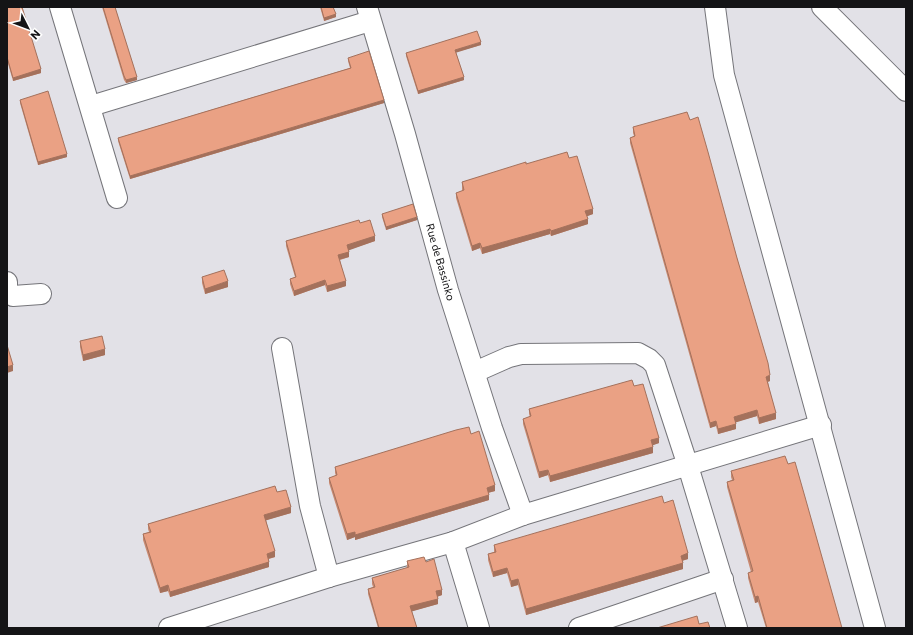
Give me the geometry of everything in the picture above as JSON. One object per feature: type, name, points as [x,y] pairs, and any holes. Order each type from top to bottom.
[{"type":"street","points":[[60,7],[118,198]]},
{"type":"street","points":[[715,7],[724,75],[821,425],[875,628]]},
{"type":"street","points":[[822,7],[906,91]]},
{"type":"street","points":[[91,106],[368,14]]},
{"type":"street","name":"Rue de Bassinko","points":[[368,14],[405,134],[448,290],[523,515]]},
{"type":"street","points":[[7,282],[7,292],[13,296],[41,294]]},
{"type":"street","points":[[282,348],[310,506],[329,577]]},
{"type":"street","points":[[475,372],[509,357],[521,354],[638,353],[649,359],[655,365],[724,579],[737,628]]},
{"type":"street","points":[[169,628],[329,577],[453,542],[523,515],[821,425]]},
{"type":"street","points":[[453,542],[479,628]]},
{"type":"street","points":[[579,628],[724,579]]},
{"type":"building","points":[[7,7],[22,7],[41,69],[13,78],[7,57]]},
{"type":"building","points":[[103,7],[115,7],[137,77],[126,80],[124,76]]},
{"type":"building","points":[[321,7],[333,7],[336,14],[324,18]]},
{"type":"building","points":[[477,31],[481,42],[455,50],[464,77],[418,91],[406,53]]},
{"type":"building","points":[[369,51],[384,100],[130,176],[118,138],[351,68],[348,58]]},
{"type":"building","points":[[48,91],[67,154],[38,162],[20,100]]},
{"type":"building","points":[[687,112],[690,120],[698,117],[768,363],[770,375],[766,377],[776,413],[759,418],[757,410],[734,417],[736,424],[718,429],[716,421],[710,423],[630,138],[635,136],[633,127]]},
{"type":"building","points":[[567,152],[569,158],[577,156],[593,209],[585,211],[588,219],[551,231],[550,229],[482,248],[480,243],[472,246],[456,193],[464,190],[462,182],[526,162],[526,164]]},
{"type":"building","points":[[413,204],[417,217],[386,227],[382,214]]},
{"type":"building","points":[[359,220],[360,223],[370,220],[375,236],[347,245],[349,252],[338,255],[346,281],[327,286],[325,280],[294,291],[290,279],[296,277],[286,241]]},
{"type":"building","points":[[224,270],[228,281],[205,289],[202,277]]},
{"type":"building","points":[[102,336],[105,349],[83,355],[80,341]]},
{"type":"building","points":[[7,345],[13,365],[7,367]]},
{"type":"building","points":[[632,380],[634,386],[643,384],[659,438],[651,440],[653,447],[550,476],[548,470],[539,472],[523,419],[531,416],[529,409]]},
{"type":"building","points":[[469,427],[471,434],[479,431],[495,485],[487,488],[489,495],[355,535],[355,532],[347,534],[329,478],[337,475],[335,467]]},
{"type":"building","points":[[785,456],[788,464],[795,462],[842,628],[767,628],[758,596],[755,597],[748,573],[753,571],[727,482],[734,480],[731,471]]},
{"type":"building","points":[[275,486],[277,492],[286,490],[291,507],[264,515],[275,551],[267,554],[269,562],[170,592],[168,585],[160,588],[143,534],[151,532],[148,524]]},
{"type":"building","points":[[662,496],[664,503],[673,500],[688,553],[681,556],[683,563],[526,609],[518,579],[511,581],[507,568],[493,572],[488,554],[496,552],[494,545]]},
{"type":"building","points":[[424,557],[426,562],[434,559],[442,590],[436,591],[438,599],[410,606],[417,628],[379,628],[368,589],[375,587],[372,578],[409,567],[407,561]]},
{"type":"building","points":[[697,616],[699,624],[708,622],[710,628],[657,628]]}]
